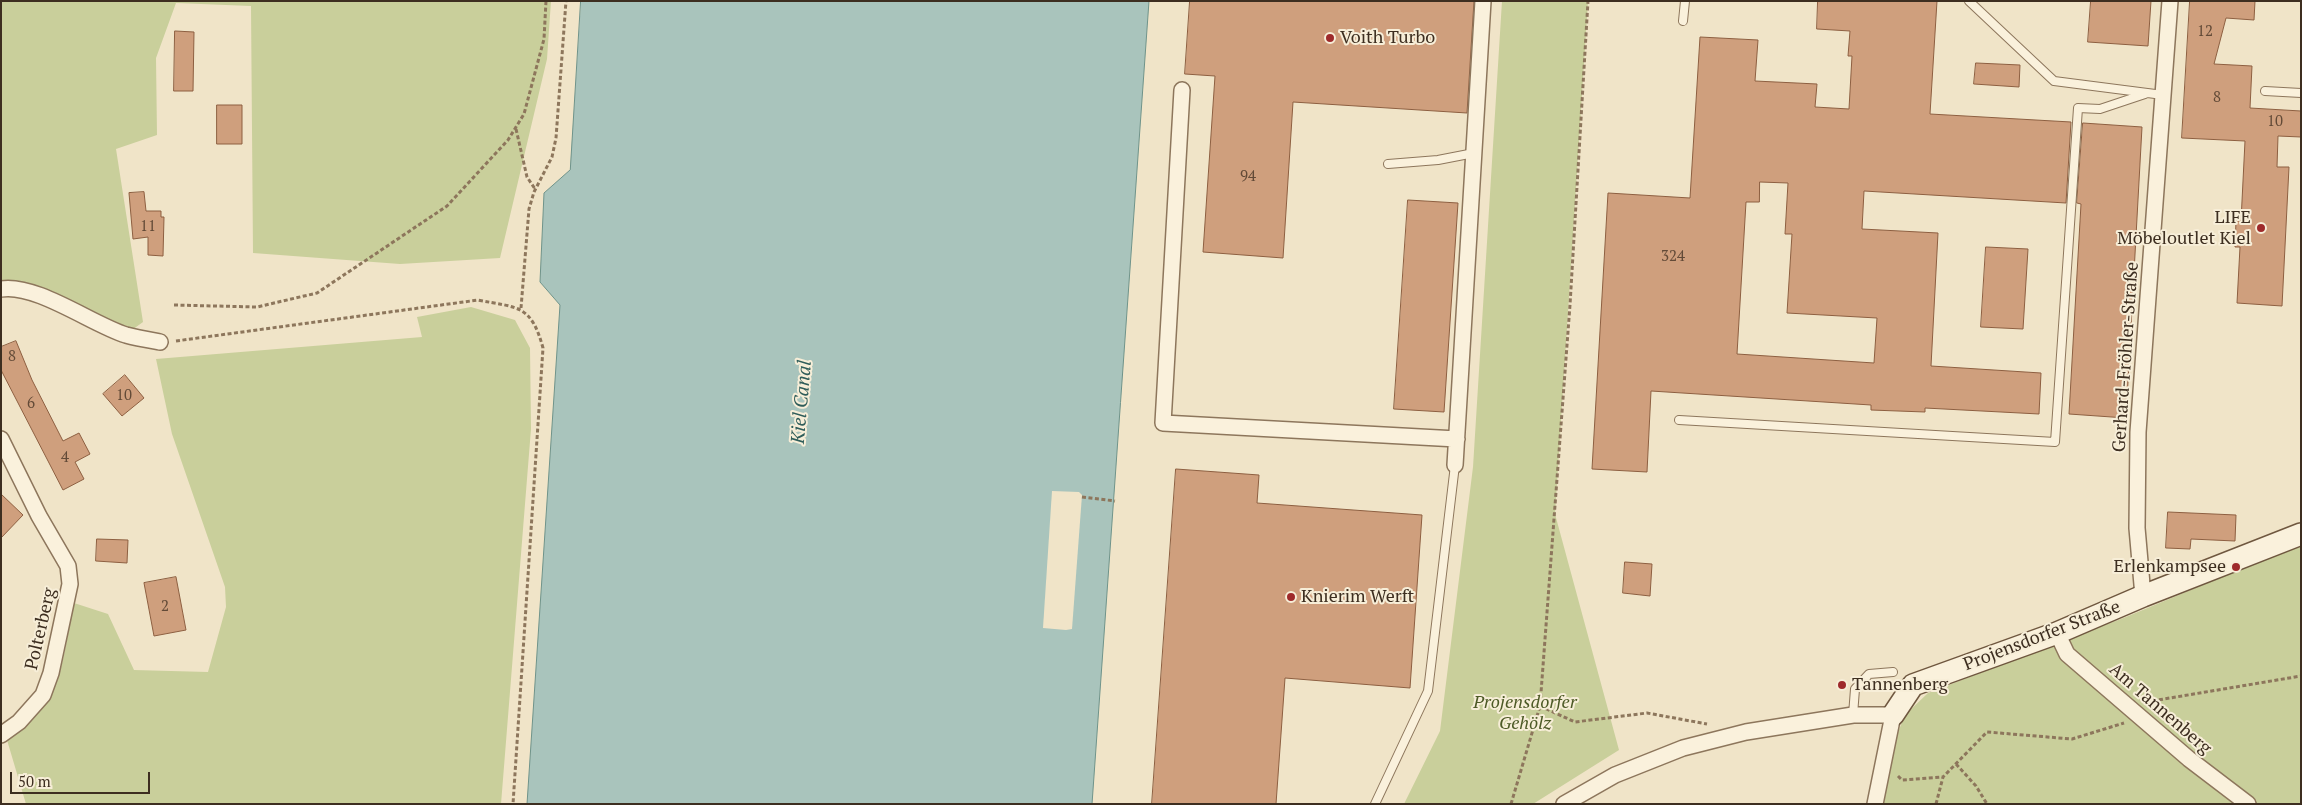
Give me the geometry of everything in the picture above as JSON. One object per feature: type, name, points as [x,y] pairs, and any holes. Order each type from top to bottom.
[{"type":"street","points":[[1455,465],[1483,1]]},
{"type":"street","name":"Gerhard-Fröhler-Straße","points":[[2142,596],[2137,528],[2138,432],[2170,1]]},
{"type":"street","points":[[1182,90],[1163,423],[1456,439]]},
{"type":"street","points":[[1,290],[7,288],[41,296],[126,335],[160,342]]},
{"type":"street","name":"Polterberg","points":[[1,438],[39,516],[68,566],[70,584],[51,673],[42,695],[19,722],[1,736]]},
{"type":"street","name":"Projensdorfer Straße","points":[[1893,715],[1913,685],[2057,634],[2142,596],[2301,534]]},
{"type":"street","name":"Am Tannenberg","points":[[2057,634],[2067,654],[2189,759],[2248,804]]},
{"type":"street","points":[[1564,804],[1615,775],[1683,748],[1746,732],[1853,715],[1893,715],[1874,804]]},
{"type":"lane","points":[[1683,21],[1685,1]]},
{"type":"lane","points":[[1969,1],[2054,81],[2163,95]]},
{"type":"lane","points":[[2265,91],[2301,93]]},
{"type":"lane","points":[[1679,420],[2055,442],[2078,108],[2100,109],[2145,94]]},
{"type":"lane","points":[[1388,164],[1438,160],[1474,153]]},
{"type":"lane","points":[[1375,804],[1428,691],[1455,465]]},
{"type":"lane","points":[[1853,715],[1855,689],[1869,674],[1893,672]]},
{"type":"path","points":[[174,305],[257,307],[317,293],[446,206],[508,140],[524,114],[544,40],[546,1]]},
{"type":"path","points":[[521,308],[529,209],[536,189],[552,157],[556,138],[566,1]]},
{"type":"path","points":[[1511,804],[1540,706],[1570,305],[1588,1]]},
{"type":"path","points":[[516,128],[527,177],[536,189]]},
{"type":"path","points":[[160,342],[478,300],[521,308],[538,327],[543,348],[513,804]]},
{"type":"path","points":[[1082,497],[1115,501]]},
{"type":"path","points":[[2121,700],[2158,700],[2301,676]]},
{"type":"path","points":[[1540,706],[1575,722],[1646,712],[1710,725]]},
{"type":"path","points":[[1936,804],[1943,778],[1986,732],[2072,739],[2142,718]]},
{"type":"path","points":[[1882,763],[1902,780],[1943,778]]},
{"type":"path","points":[[1956,764],[1976,786],[1987,804]]},
{"type":"green space","points":[[1,1],[551,1],[547,59],[500,258],[400,264],[253,253],[251,6],[176,3],[156,58],[157,135],[116,149],[143,322],[125,335],[1,289]]},
{"type":"green space","name":"Projensdorfer Gehölz","points":[[1502,1],[1588,1],[1555,514],[1619,750],[1533,804],[1404,804],[1440,731],[1473,467]]},
{"type":"green space","points":[[471,307],[515,320],[530,348],[531,429],[501,804],[26,804],[7,740],[39,711],[53,691],[58,680],[74,603],[108,614],[134,670],[208,672],[226,607],[225,587],[172,434],[156,359],[422,337],[417,317]]},
{"type":"green space","points":[[2301,544],[2301,804],[1883,804],[1894,742],[1905,715],[1928,693],[2126,617]]},
{"type":"water","name":"Kiel Canal","points":[[581,1],[1149,1],[1092,804],[527,804],[560,305],[540,282],[544,193],[570,170]]},
{"type":"pier","points":[[1052,491],[1079,492],[1082,495],[1072,629],[1066,630],[1043,628]]},
{"type":"building","name":"Voith Turbo","points":[[1190,1],[1474,1],[1467,113],[1293,102],[1283,258],[1203,252],[1215,76],[1185,74]]},
{"type":"building","points":[[1818,1],[1937,1],[1930,114],[2071,122],[2066,203],[1864,191],[1862,229],[1938,233],[1931,366],[2041,373],[2039,414],[1925,408],[1925,412],[1871,410],[1871,405],[1651,391],[1647,472],[1592,469],[1608,193],[1690,198],[1700,37],[1758,40],[1755,81],[1817,84],[1815,107],[1849,109],[1852,56],[1848,56],[1850,31],[1817,29]],"holes":[[[1760,182],[1788,183],[1785,234],[1792,234],[1787,313],[1877,318],[1874,363],[1737,354],[1746,202],[1759,202]]]},
{"type":"building","points":[[2091,1],[2151,1],[2148,46],[2088,42]]},
{"type":"building","points":[[2190,1],[2255,1],[2254,20],[2226,18],[2214,64],[2252,66],[2250,108],[2301,111],[2301,137],[2278,136],[2277,167],[2289,167],[2282,306],[2237,303],[2240,247],[2235,247],[2236,221],[2241,221],[2245,141],[2182,138]]},
{"type":"building","points":[[175,31],[194,32],[193,91],[174,91]]},
{"type":"building","points":[[1976,63],[2020,65],[2019,87],[1974,84]]},
{"type":"building","points":[[217,105],[242,105],[242,144],[217,144]]},
{"type":"building","points":[[2083,123],[2142,127],[2126,418],[2069,414],[2081,204],[2077,203]]},
{"type":"building","points":[[144,192],[146,211],[161,211],[161,217],[164,217],[163,256],[148,255],[148,237],[133,239],[129,193]]},
{"type":"building","points":[[1408,200],[1458,203],[1444,412],[1394,409]]},
{"type":"building","points":[[1986,247],[2028,249],[2023,329],[1981,327]]},
{"type":"building","points":[[16,341],[32,380],[63,441],[79,433],[90,454],[75,462],[84,479],[63,490],[1,370],[1,347]]},
{"type":"building","points":[[125,375],[144,398],[122,416],[103,394]]},
{"type":"building","name":"Knierim Werft","points":[[1176,469],[1259,475],[1257,503],[1422,515],[1410,688],[1285,678],[1276,804],[1152,804]]},
{"type":"building","points":[[1,494],[23,515],[1,538]]},
{"type":"building","points":[[2168,512],[2236,515],[2235,541],[2191,539],[2190,549],[2166,548]]},
{"type":"building","points":[[97,539],[128,540],[127,563],[96,561]]},
{"type":"building","points":[[1625,562],[1652,564],[1650,596],[1623,593]]},
{"type":"building","points":[[176,577],[186,630],[154,636],[144,583]]},
{"type":"place","name":"Voith Turbo","points":[[1330,38]]},
{"type":"place","name":"LIFE Möbeloutlet Kiel","points":[[2261,228]]},
{"type":"place","name":"Erlenkampsee","points":[[2236,567]]},
{"type":"place","name":"Knierim Werft","points":[[1291,597]]},
{"type":"place","name":"Tannenberg","points":[[1842,685]]}]
